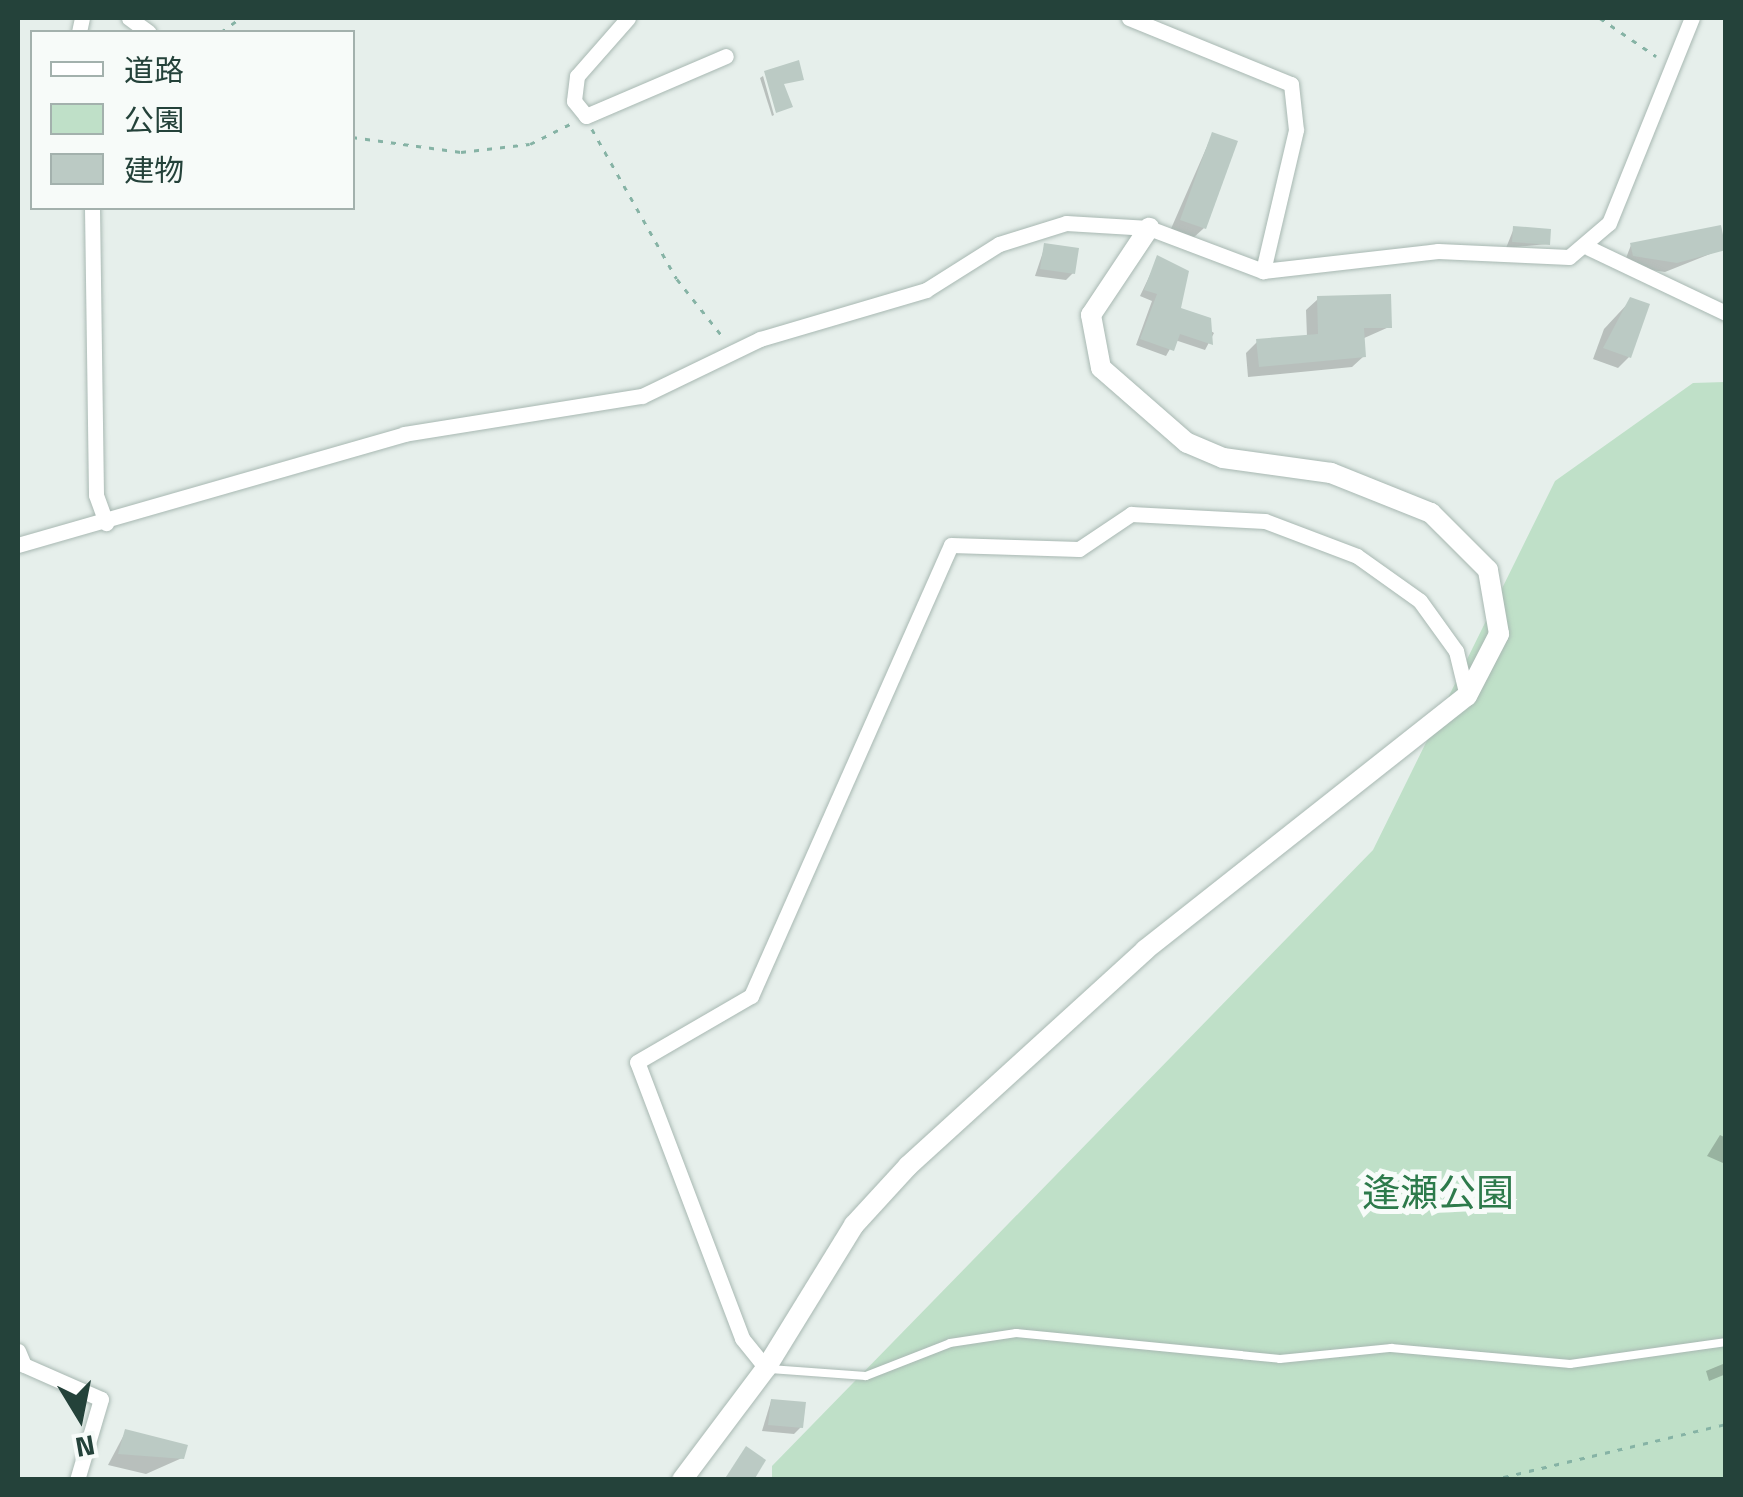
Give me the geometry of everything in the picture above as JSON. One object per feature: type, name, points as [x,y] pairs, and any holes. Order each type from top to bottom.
[{"type":"street","points":[[628,18],[577,76],[574,101],[586,116],[726,56]]},
{"type":"street","points":[[1129,18],[1291,84],[1296,130],[1263,271]]},
{"type":"street","points":[[18,544],[106,523],[404,434],[626,401],[729,353],[926,290],[1027,233],[1082,220],[1149,228],[1263,271],[1438,251],[1550,261],[1589,248],[1625,190],[1692,18]]},
{"type":"street","points":[[92,210],[96,495],[106,523]]},
{"type":"street","points":[[682,1480],[766,1368],[854,1225],[908,1166],[1145,950],[1467,696],[1498,634],[1501,605],[1459,535],[1389,491],[1187,443],[1101,368],[1091,315],[1149,228]]},
{"type":"street","points":[[1589,248],[1726,312]]},
{"type":"street","points":[[766,1368],[742,1338],[637,1062],[752,996],[952,545],[1080,549],[1131,514],[1265,521],[1357,556],[1420,601],[1456,651],[1467,696]]},
{"type":"street","points":[[18,1351],[24,1366],[101,1398],[77,1480]]},
{"type":"lane","points":[[766,1368],[866,1376],[950,1343],[1016,1334],[1280,1358],[1469,1350],[1570,1364],[1726,1342]]},
{"type":"path","points":[[1600,18],[1673,68]]},
{"type":"path","points":[[355,137],[461,152],[530,144],[586,116],[729,353]]},
{"type":"path","points":[[1491,1480],[1726,1424]]},
{"type":"green space","name":"逢瀬公園","points":[[1725,382],[1725,1479],[772,1480],[772,1466],[1373,850],[1555,481],[1693,383]]},
{"type":"building","points":[[799,60],[804,80],[784,84],[793,107],[776,113],[764,71]]},
{"type":"building","points":[[1212,132],[1238,141],[1206,229],[1180,220]]},
{"type":"building","points":[[1721,225],[1726,250],[1677,263],[1633,256],[1630,243]]},
{"type":"building","points":[[1513,226],[1551,229],[1550,245],[1512,242]]},
{"type":"building","points":[[1044,243],[1079,248],[1075,274],[1040,269]]},
{"type":"building","points":[[1157,255],[1189,271],[1181,308],[1211,318],[1213,345],[1180,334],[1174,351],[1140,339],[1157,294],[1144,290]]},
{"type":"building","points":[[1391,294],[1392,328],[1364,328],[1366,357],[1259,367],[1256,339],[1318,334],[1317,296]]},
{"type":"building","points":[[1630,297],[1650,304],[1631,358],[1603,348]]},
{"type":"building","points":[[771,1399],[806,1402],[803,1428],[768,1425]]},
{"type":"building","points":[[125,1429],[188,1445],[184,1459],[118,1454]]},
{"type":"building","points":[[746,1446],[766,1460],[754,1480],[724,1480]]}]
